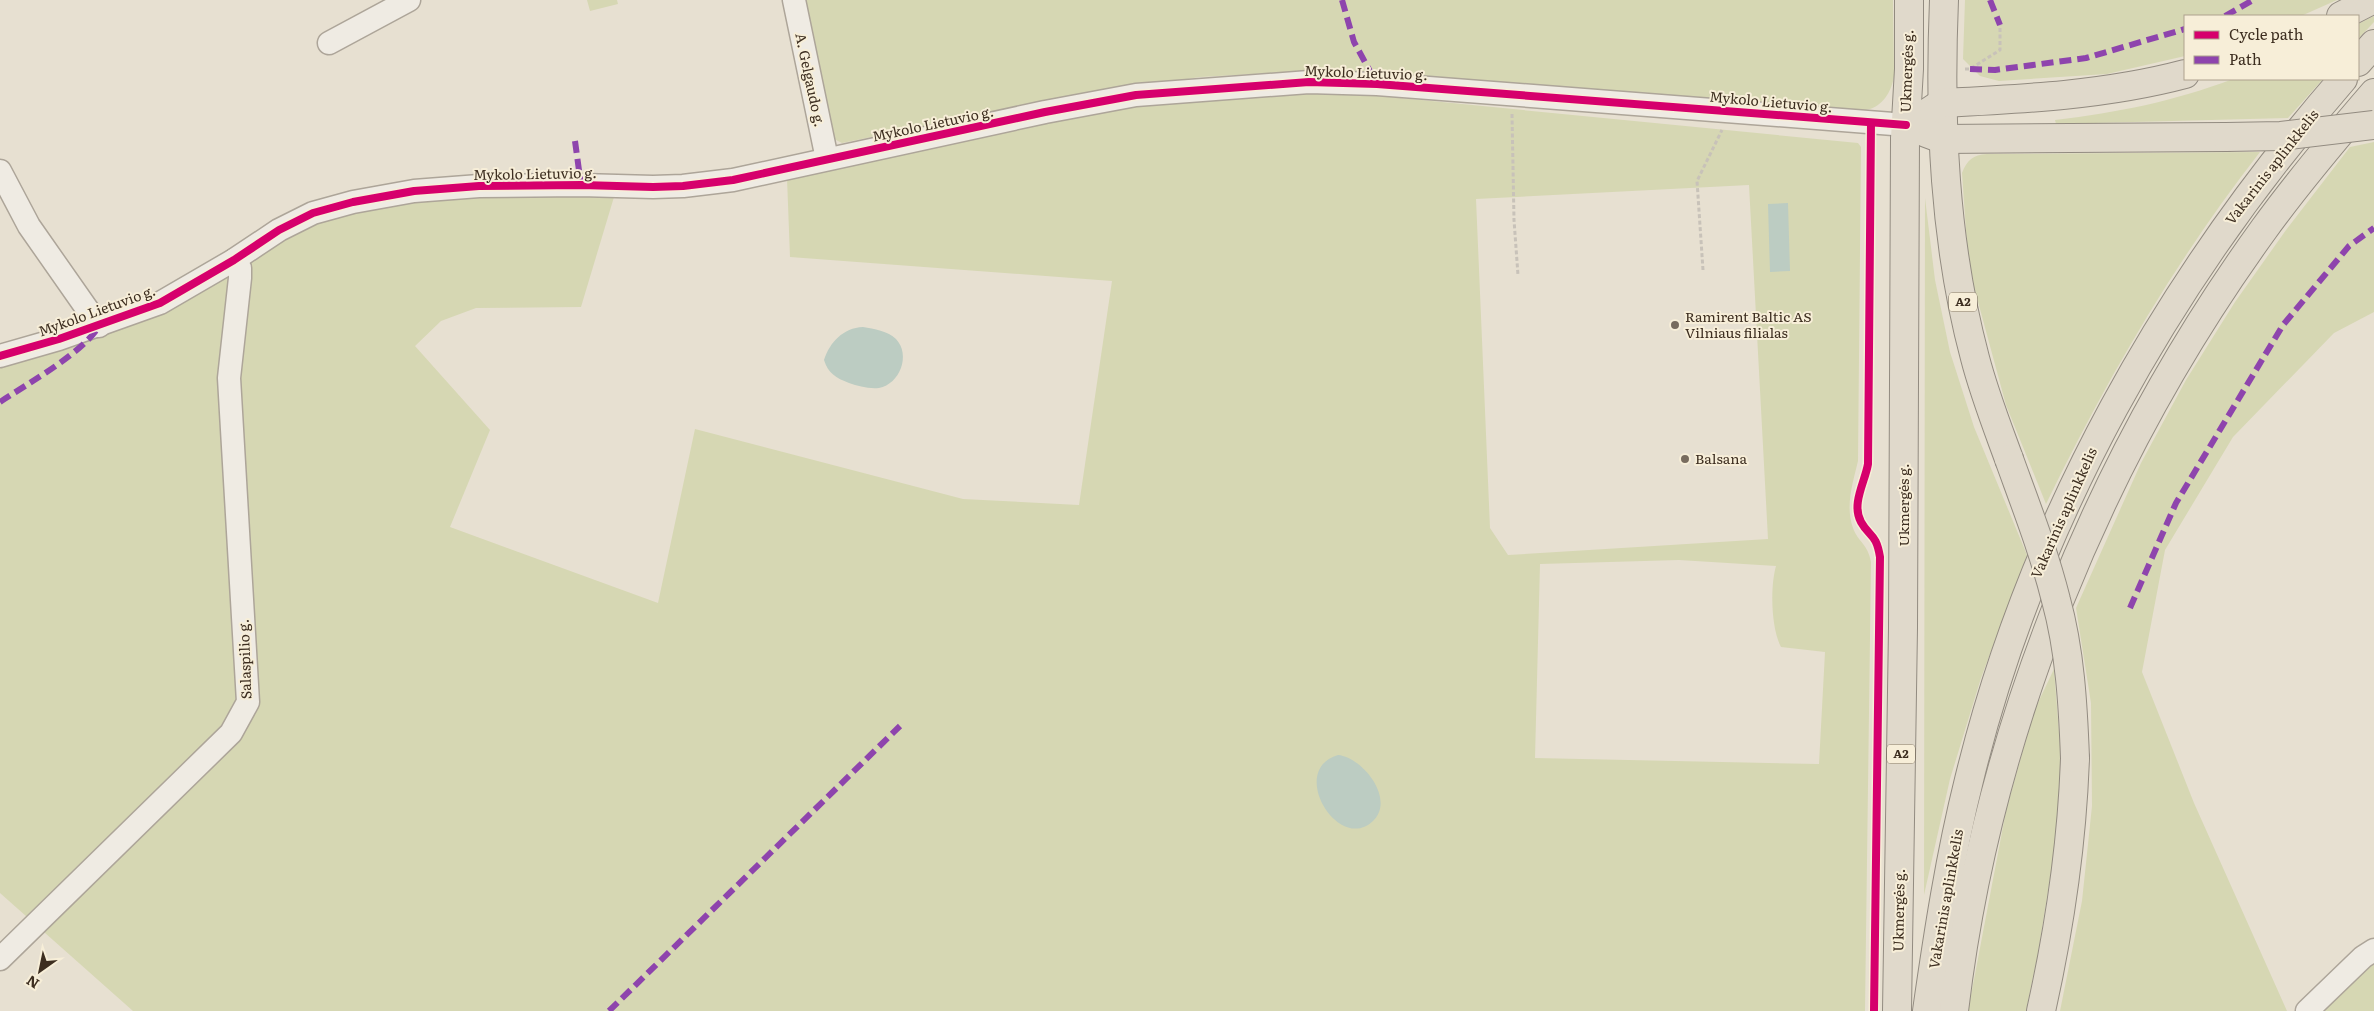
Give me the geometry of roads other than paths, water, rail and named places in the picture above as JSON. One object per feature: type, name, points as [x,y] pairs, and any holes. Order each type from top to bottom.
[{"type":"highway","name":"Ukmergės g.","points":[[1897,1011],[1903,618],[1906,125],[1909,69],[1909,0]]},
{"type":"highway","name":"A2","points":[[1944,0],[1942,139],[1954,252],[1963,305],[1975,358],[2039,540],[2057,601],[2068,657],[2073,706],[2075,758],[2073,820],[2065,890],[2041,1011]]},
{"type":"highway","points":[[2343,15],[2372,0]]},
{"type":"highway","points":[[2359,61],[2374,44]]},
{"type":"highway","points":[[1906,125],[1942,103],[2111,89],[2184,74]]},
{"type":"highway","name":"Vakarinis aplinkkelis","points":[[1927,1011],[1937,936],[1969,780],[1992,698],[2022,610],[2060,517],[2090,452],[2128,380],[2167,316],[2220,235],[2265,172],[2342,80]]},
{"type":"highway","name":"Vakarinis aplinkkelis","points":[[1954,1011],[1967,924],[1988,828],[2006,760],[2028,690],[2070,575],[2094,522],[2140,428],[2208,312],[2275,215],[2319,157],[2374,93]]},
{"type":"highway","points":[[1906,125],[1942,139],[2291,135],[2374,125]]},
{"type":"street","points":[[329,43],[409,0]]},
{"type":"street","name":"A. Gelgaudo g.","points":[[794,0],[828,159]]},
{"type":"street","name":"Mykolo Lietuvio g.","points":[[0,356],[23,351],[99,326],[160,303],[234,260],[279,230],[314,213],[353,202],[414,191],[479,186],[683,186],[733,180],[1045,112],[1136,95],[1309,82],[1377,84],[1906,125]]},
{"type":"street","points":[[0,171],[29,226],[99,326]]},
{"type":"street","name":"Salaspilio g.","points":[[0,959],[231,733],[248,702],[229,378],[240,278],[240,268],[234,260]]},
{"type":"street","points":[[2307,1011],[2364,957],[2374,950]]},
{"type":"place","name":"Ramirent Baltic AS Vilniaus filialas","points":[[1675,325]]},
{"type":"place","name":"Balsana","points":[[1685,459]]}]
